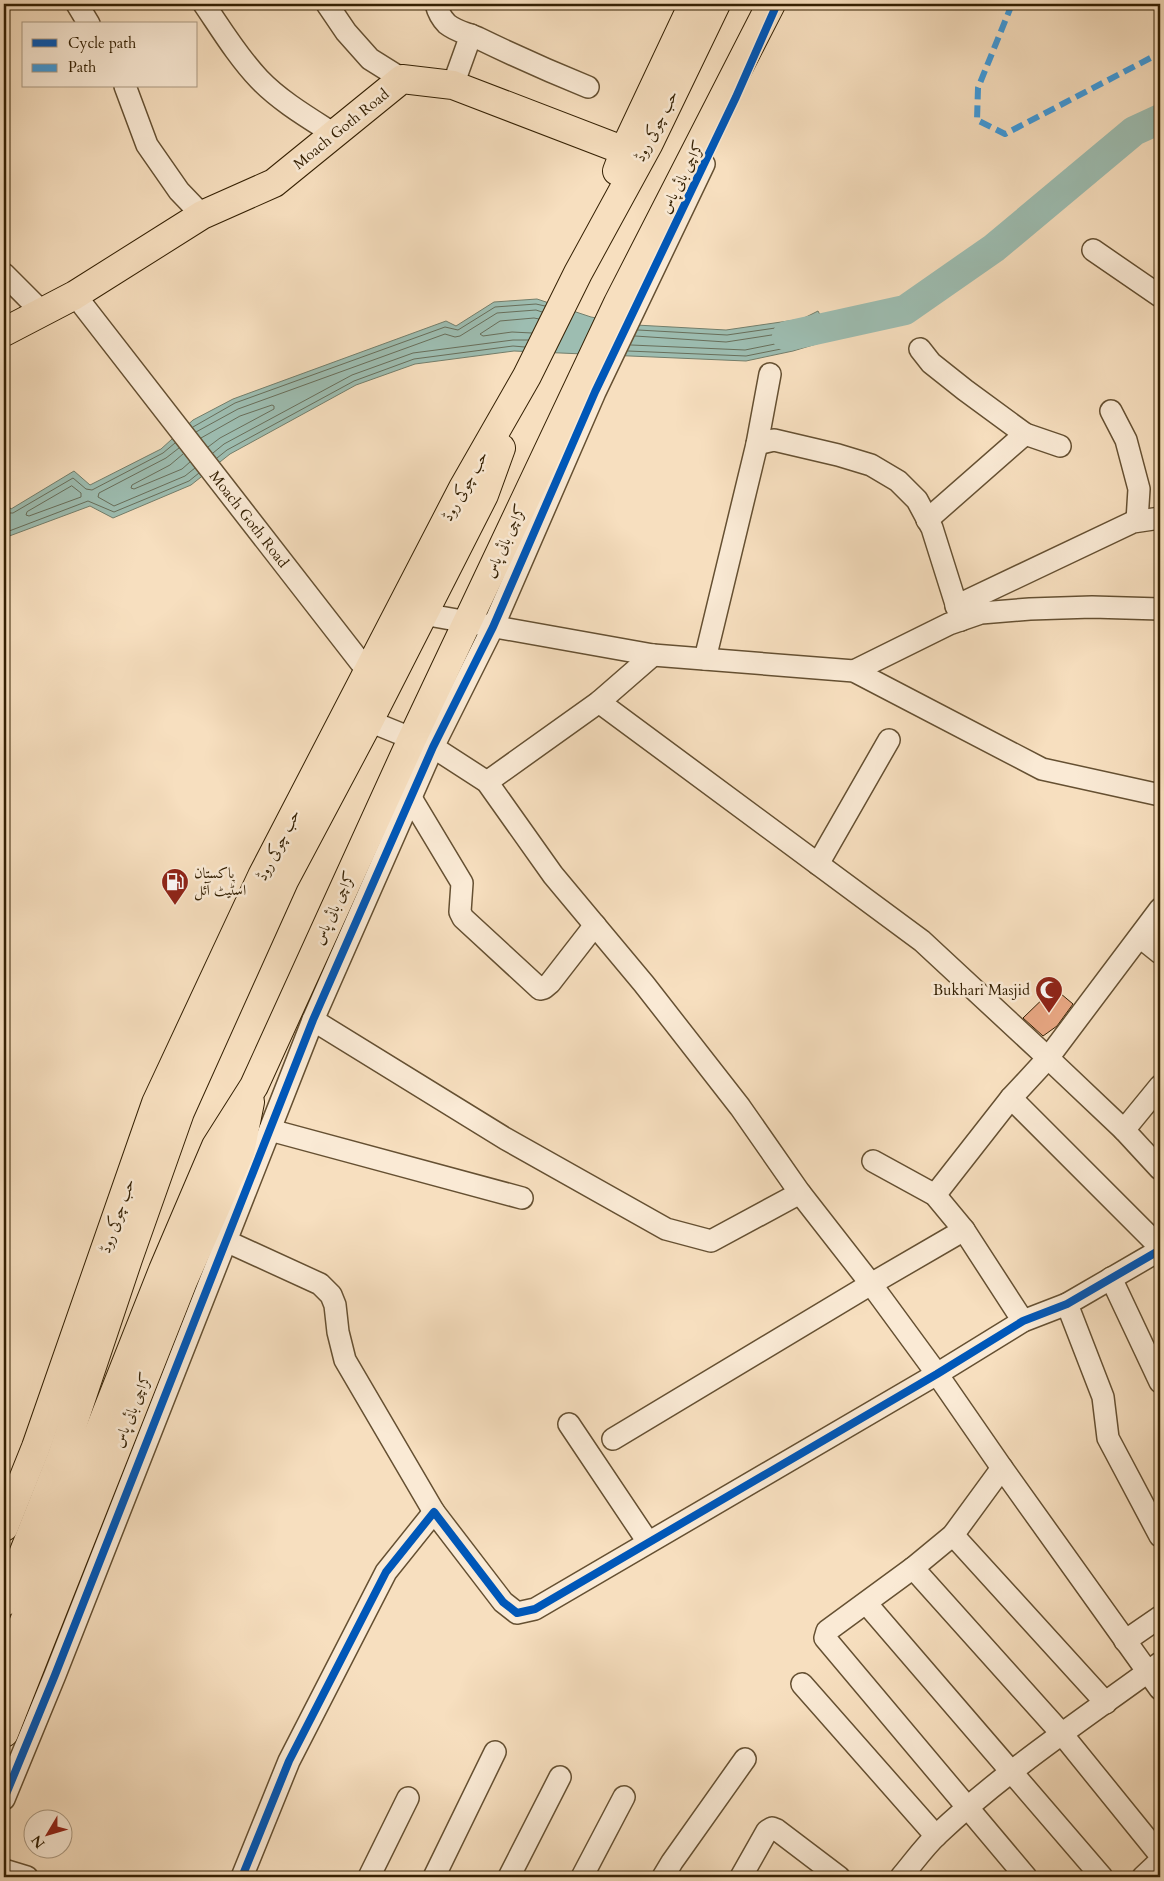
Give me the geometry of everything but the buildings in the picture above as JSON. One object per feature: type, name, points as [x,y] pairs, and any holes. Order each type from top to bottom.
[{"type":"main road","name":"حب چوکی روڈ","points":[[574,280],[625,151],[694,4]]},
{"type":"main road","name":"حب چوکی روڈ","points":[[4,1527],[36,1447],[156,1103],[262,876],[463,488],[530,370],[574,280],[649,143],[716,4]]},
{"type":"main road","name":"کراچی بائی پاس","points":[[4,1733],[205,1231],[216,1146],[254,1086],[320,938],[423,743],[480,624],[586,390],[771,4]]},
{"type":"main road","name":"Moach Goth Road","points":[[4,332],[75,295],[202,215],[274,183],[402,79],[453,85],[625,151]]},
{"type":"main road","points":[[4,1602],[62,1456],[180,1112],[284,881],[369,721],[484,496],[530,370]]},
{"type":"main road","name":"کراچی بائی پاس","points":[[4,1672],[205,1231]]},
{"type":"street","points":[[77,4],[88,22]]},
{"type":"street","points":[[204,4],[244,61],[260,80],[309,119],[334,134]]},
{"type":"street","points":[[327,4],[346,32],[370,59],[402,79]]},
{"type":"street","points":[[436,4],[438,13],[459,32],[471,35],[523,60],[588,87]]},
{"type":"street","points":[[628,302],[736,97],[776,4]]},
{"type":"street","points":[[453,85],[471,35]]},
{"type":"street","points":[[127,88],[147,145],[179,191],[202,215]]},
{"type":"street","points":[[1093,250],[1160,296]]},
{"type":"street","points":[[4,274],[42,312]]},
{"type":"street","name":"Moach Goth Road","points":[[75,295],[368,672]]},
{"type":"street","points":[[920,349],[932,363],[965,390],[1025,434],[1060,446]]},
{"type":"street","points":[[705,659],[757,444],[770,374]]},
{"type":"street","points":[[1111,411],[1126,440],[1139,489],[1138,521]]},
{"type":"street","points":[[927,520],[1025,434]]},
{"type":"street","points":[[757,444],[774,440],[838,455],[871,465],[898,480],[916,500],[932,528],[959,613]]},
{"type":"street","points":[[854,670],[949,624],[959,613],[1138,521],[1160,518]]},
{"type":"street","points":[[959,613],[1030,609],[1160,609]]},
{"type":"street","points":[[423,614],[654,656],[854,670],[1042,769],[1160,794]]},
{"type":"street","points":[[487,782],[599,702],[654,656]]},
{"type":"street","points":[[599,702],[922,941],[1158,1160]]},
{"type":"street","points":[[369,721],[423,743],[487,782],[552,875],[644,984],[740,1107],[800,1193],[871,1284],[937,1374],[1125,1641],[1154,1668],[1160,1689]]},
{"type":"street","points":[[818,864],[889,740]]},
{"type":"street","points":[[4,1799],[55,1675],[205,1231],[270,1130],[313,1020],[411,798],[423,743]]},
{"type":"street","points":[[411,798],[462,884],[460,912],[463,918],[540,989],[550,983],[595,925]]},
{"type":"street","points":[[935,1195],[1011,1098],[1048,1058],[1160,909]]},
{"type":"street","points":[[1140,937],[1160,953]]},
{"type":"street","points":[[313,1020],[506,1139],[666,1229],[711,1240],[800,1193]]},
{"type":"street","points":[[1124,1130],[1160,1086]]},
{"type":"street","points":[[205,1231],[320,1284],[331,1296],[335,1305],[338,1332],[345,1360],[434,1512],[503,1602],[517,1613],[534,1609],[937,1374],[1023,1321],[1067,1304],[1160,1249],[1011,1098]]},
{"type":"street","points":[[270,1130],[522,1198]]},
{"type":"street","points":[[872,1162],[935,1195],[964,1230],[1023,1321]]},
{"type":"street","points":[[613,1440],[964,1230]]},
{"type":"street","points":[[1111,1278],[1160,1382]]},
{"type":"street","points":[[1067,1304],[1103,1397],[1108,1438],[1160,1536]]},
{"type":"street","points":[[569,1424],[648,1542]]},
{"type":"street","points":[[1002,1468],[953,1535],[913,1568],[827,1631],[826,1638],[1026,1877]]},
{"type":"street","points":[[242,1877],[289,1761],[386,1572],[434,1512]]},
{"type":"street","points":[[953,1535],[1106,1703]]},
{"type":"street","points":[[913,1568],[1062,1734],[1160,1855]]},
{"type":"street","points":[[866,1603],[1102,1877]]},
{"type":"street","points":[[1125,1641],[1160,1617]]},
{"type":"street","points":[[901,1877],[936,1836],[967,1808],[1062,1734],[1154,1668]]},
{"type":"street","points":[[802,1684],[936,1836]]},
{"type":"street","points":[[434,1877],[495,1752]]},
{"type":"street","points":[[663,1877],[745,1759]]},
{"type":"street","points":[[508,1877],[560,1777]]},
{"type":"street","points":[[369,1877],[408,1798]]},
{"type":"street","points":[[582,1877],[624,1798]]},
{"type":"street","points":[[740,1877],[767,1831],[772,1828],[839,1877]]},
{"type":"street","points":[[1143,1877],[1160,1861]]},
{"type":"street","points":[[4,1870],[27,1877]]},
{"type":"water","points":[[537,299],[591,317],[636,325],[726,330],[802,319],[818,311],[833,339],[793,351],[746,361],[514,351],[415,364],[356,385],[230,454],[191,485],[113,518],[90,506],[4,538],[4,501],[11,509],[74,471],[90,485],[161,449],[193,420],[233,399],[446,321],[456,326],[494,302]]},
{"type":"waterway","points":[[787,336],[905,310],[994,248],[1134,131],[1160,119]]},
{"type":"marked path","points":[[1012,4],[978,88],[977,120],[1005,134],[1160,53]]},
{"type":"cycle path","points":[[4,1799],[55,1675],[313,1020],[433,747],[493,627],[595,392],[736,97],[777,4]]},
{"type":"cycle path","points":[[242,1877],[289,1761],[386,1572],[434,1512],[503,1602],[517,1613],[535,1609],[937,1374],[1023,1321],[1067,1304],[1160,1250]]},
{"type":"place","name":"پاکستان اسٹیٹ آئل","points":[[175,906]]},
{"type":"place","name":"Bukhari Masjid","points":[[1049,1014]]}]
